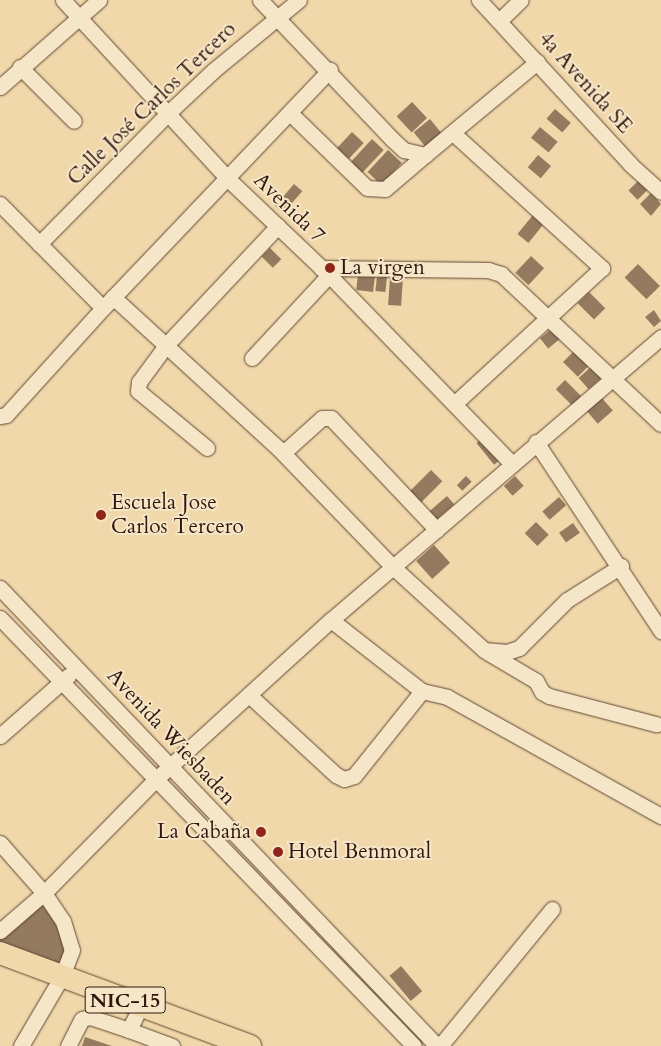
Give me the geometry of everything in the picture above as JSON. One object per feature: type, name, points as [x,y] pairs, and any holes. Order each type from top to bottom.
[{"type":"highway","name":"NIC-15","points":[[0,953],[250,1046]]},
{"type":"street","name":"Avenida 7","points":[[62,0],[80,17],[166,114],[227,178],[325,272],[456,403],[512,464]]},
{"type":"street","points":[[0,87],[20,67],[99,0]]},
{"type":"street","points":[[260,0],[330,70],[404,150],[425,155]]},
{"type":"street","name":"Calle José Carlos Tercero","points":[[39,244],[166,114],[278,16],[299,0]]},
{"type":"street","name":"4a Avenida SE","points":[[479,0],[631,165],[661,192]]},
{"type":"street","points":[[499,21],[521,0]]},
{"type":"street","points":[[290,113],[367,188],[385,189],[425,155],[454,134],[537,62]]},
{"type":"street","points":[[20,67],[74,121]]},
{"type":"street","points":[[0,416],[6,415],[108,302],[330,70]]},
{"type":"street","points":[[454,134],[600,264],[600,272],[551,319],[456,403]]},
{"type":"street","points":[[0,204],[39,244],[108,302],[167,344],[283,454],[394,568],[484,650],[536,681],[542,692],[549,696],[656,724]]},
{"type":"street","points":[[208,448],[138,391],[139,382],[167,344],[278,226]]},
{"type":"street","points":[[252,358],[325,272],[488,270],[509,280],[661,424]]},
{"type":"street","points":[[0,931],[44,893],[156,779],[331,620],[394,568],[536,442],[613,380],[661,337]]},
{"type":"street","points":[[283,454],[322,418],[331,418],[437,530]]},
{"type":"street","points":[[536,442],[621,566],[661,631]]},
{"type":"street","points":[[484,650],[507,652],[518,648],[567,600],[621,566]]},
{"type":"street","name":"Avenida Wiesbaden","points":[[0,588],[169,767],[438,1046]]},
{"type":"street","name":"Avenida Wiesbaden","points":[[0,618],[414,1046]]},
{"type":"street","points":[[331,620],[422,691],[448,697],[661,816]]},
{"type":"street","points":[[0,736],[77,668]]},
{"type":"street","points":[[249,695],[344,779],[354,776],[422,691]]},
{"type":"street","points":[[0,843],[44,893],[62,921],[72,950],[62,976],[28,1043]]},
{"type":"street","points":[[438,1046],[552,909]]},
{"type":"street","points":[[129,1030],[141,1005]]},
{"type":"street","points":[[68,1046],[82,1019],[90,1017],[172,1046]]},
{"type":"building","points":[[412,102],[427,118],[412,132],[397,116]]},
{"type":"building","points":[[555,109],[571,123],[562,133],[546,119]]},
{"type":"building","points":[[430,119],[442,134],[426,147],[414,132]]},
{"type":"building","points":[[540,127],[558,142],[549,153],[531,138]]},
{"type":"building","points":[[352,132],[364,143],[349,159],[337,148]]},
{"type":"building","points":[[372,139],[384,150],[361,174],[349,163]]},
{"type":"building","points":[[388,150],[402,163],[381,185],[368,172]]},
{"type":"building","points":[[538,155],[551,166],[541,178],[528,167]]},
{"type":"building","points":[[639,180],[648,189],[638,200],[628,191]]},
{"type":"building","points":[[294,184],[302,191],[283,213],[275,206]]},
{"type":"building","points":[[651,193],[661,204],[651,216],[640,204]]},
{"type":"building","points":[[537,210],[548,219],[528,243],[517,234]]},
{"type":"building","points":[[270,248],[281,259],[273,268],[262,256]]},
{"type":"building","points":[[531,256],[544,268],[528,285],[515,273]]},
{"type":"building","points":[[638,264],[660,286],[646,299],[625,277]]},
{"type":"building","points":[[358,275],[375,277],[373,292],[356,290]]},
{"type":"building","points":[[377,276],[387,277],[385,292],[375,291]]},
{"type":"building","points":[[390,278],[403,279],[401,306],[388,305]]},
{"type":"building","points":[[589,292],[605,308],[594,320],[578,303]]},
{"type":"building","points":[[654,310],[661,321],[654,327],[645,317]]},
{"type":"building","points":[[554,327],[562,337],[548,348],[540,338]]},
{"type":"building","points":[[575,350],[590,365],[578,377],[563,362]]},
{"type":"building","points":[[592,366],[602,377],[589,389],[579,378]]},
{"type":"building","points":[[565,380],[581,396],[572,405],[556,389]]},
{"type":"building","points":[[601,397],[613,411],[598,424],[586,410]]},
{"type":"building","points":[[485,436],[503,458],[494,465],[476,443]]},
{"type":"building","points":[[431,470],[442,481],[421,503],[410,491]]},
{"type":"building","points":[[466,476],[472,482],[462,491],[457,485]]},
{"type":"building","points":[[515,476],[524,486],[513,496],[504,486]]},
{"type":"building","points":[[447,496],[454,504],[436,520],[429,512]]},
{"type":"building","points":[[559,497],[566,505],[550,520],[542,511]]},
{"type":"building","points":[[536,522],[549,535],[537,546],[525,533]]},
{"type":"building","points":[[573,523],[580,533],[566,543],[559,533]]},
{"type":"building","points":[[434,545],[450,563],[432,579],[416,561]]},
{"type":"building","points":[[44,902],[59,920],[68,948],[60,970],[0,947],[0,935]]},
{"type":"building","points":[[401,966],[422,991],[411,1001],[390,976]]},
{"type":"building","points":[[85,1037],[112,1046],[82,1046]]},
{"type":"place","name":"La virgen","points":[[330,268]]},
{"type":"place","name":"Escuela Jose Carlos Tercero","points":[[101,515]]},
{"type":"place","name":"La Cabaña","points":[[261,832]]},
{"type":"place","name":"Hotel Benmoral","points":[[278,852]]}]
